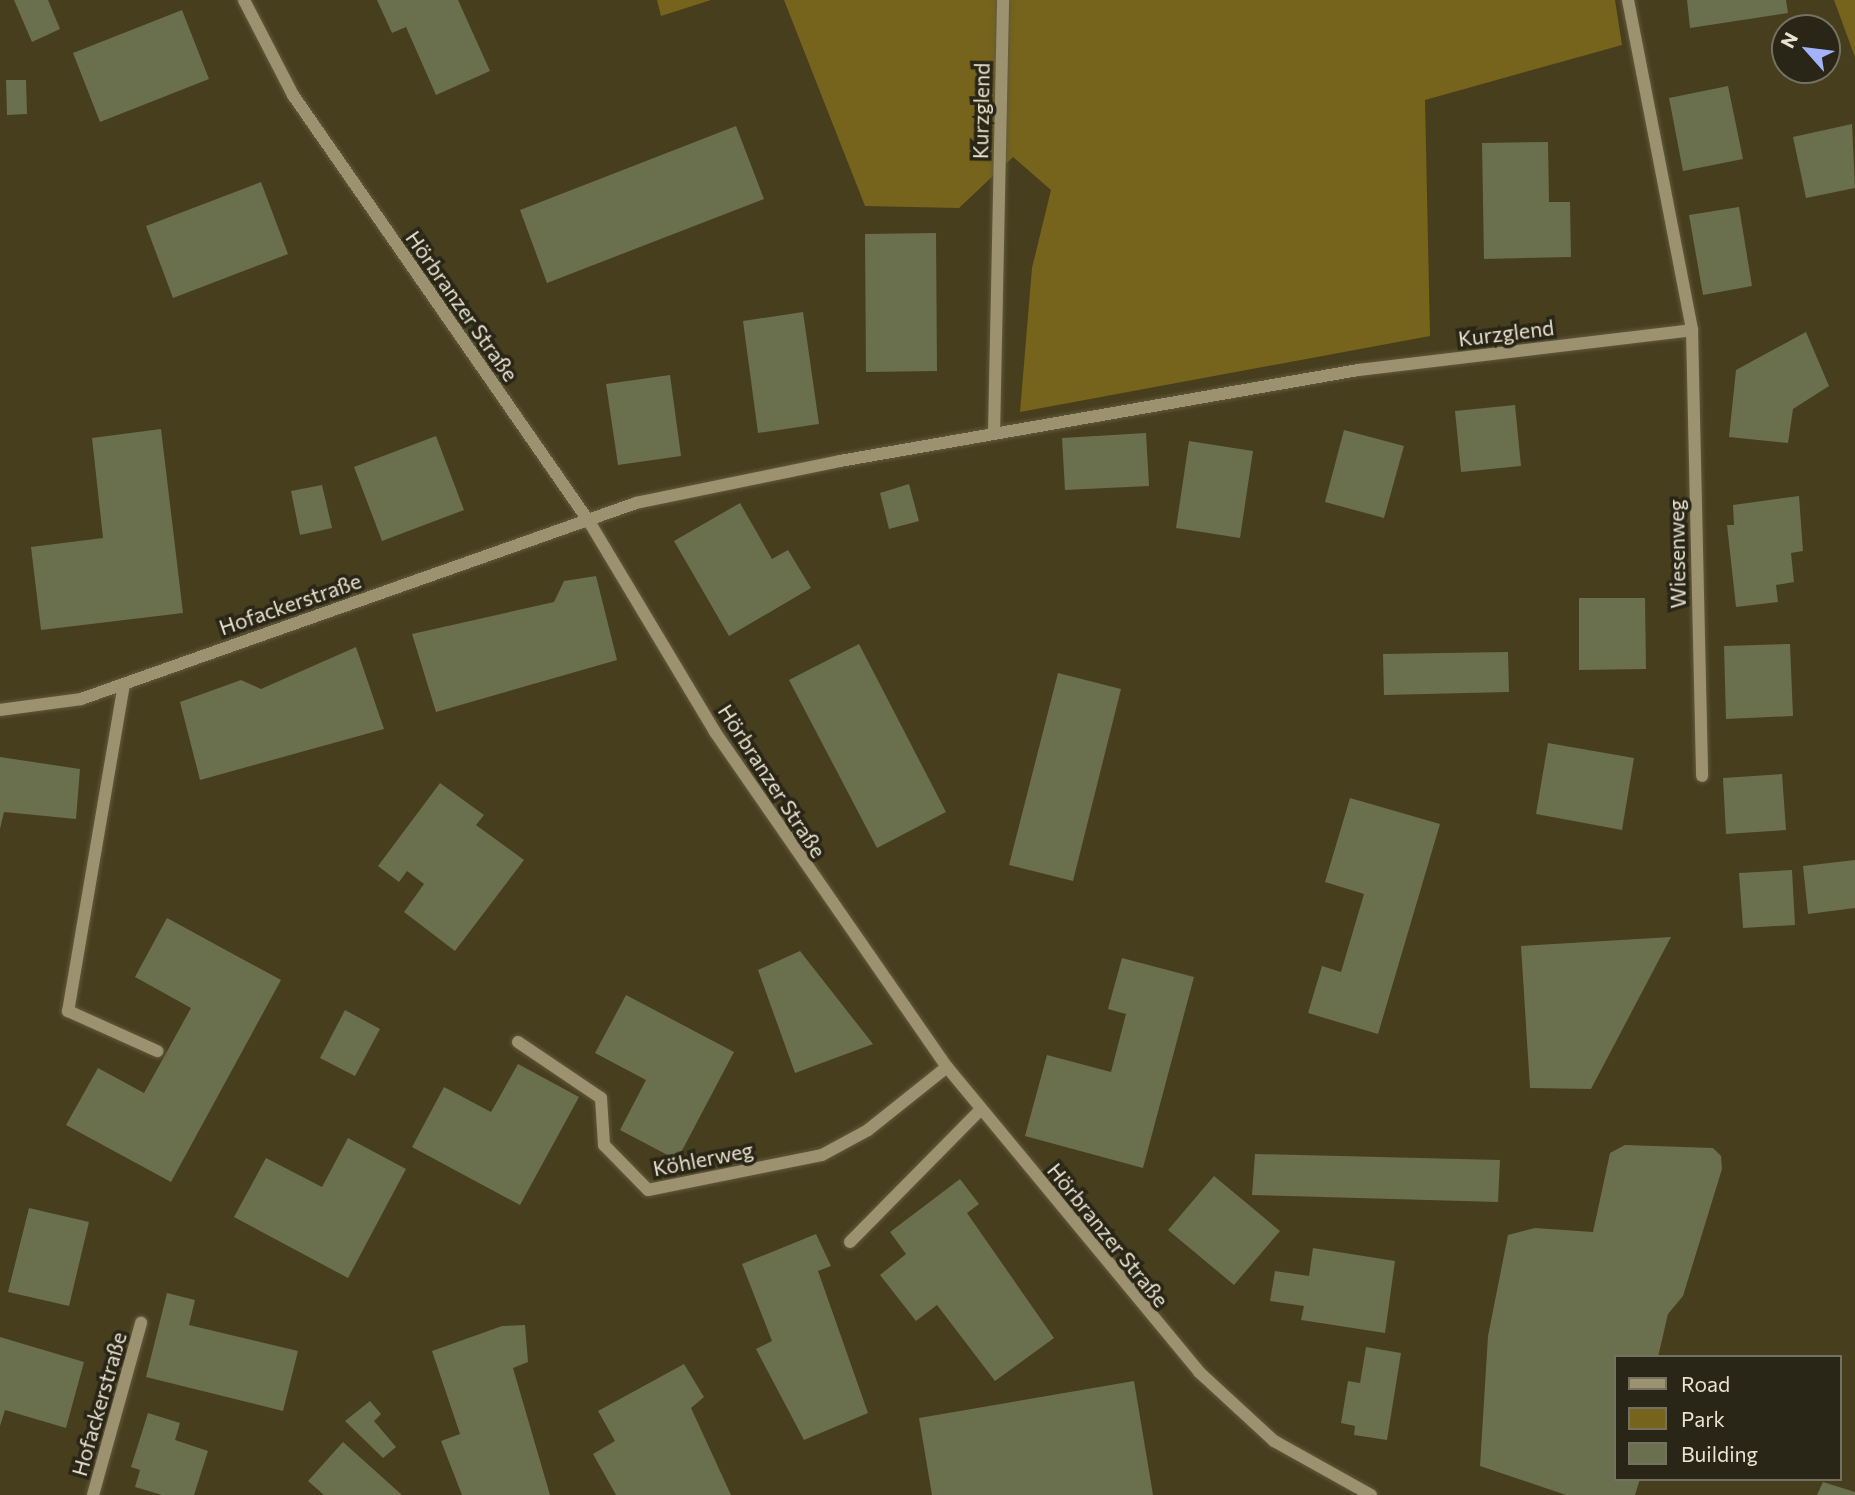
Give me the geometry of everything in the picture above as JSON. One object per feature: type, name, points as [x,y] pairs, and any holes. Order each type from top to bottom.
[{"type":"street","name":"Hörbranzer Straße","points":[[244,0],[293,95],[590,523],[715,732],[947,1067],[1199,1372],[1274,1441],[1371,1495]]},
{"type":"street","name":"Kurzglend","points":[[994,434],[1003,0]]},
{"type":"street","points":[[1628,0],[1692,330]]},
{"type":"street","name":"Kurzglend","points":[[590,523],[636,503],[994,434],[1358,370],[1692,330]]},
{"type":"street","name":"Wiesenweg","points":[[1692,330],[1702,776]]},
{"type":"street","name":"Hofackerstraße","points":[[0,710],[81,699],[590,523]]},
{"type":"street","points":[[124,684],[68,1011],[157,1051]]},
{"type":"street","name":"Köhlerweg","points":[[518,1042],[601,1098],[604,1144],[648,1190],[822,1155],[868,1130],[947,1067]]},
{"type":"street","points":[[849,1242],[981,1109]]},
{"type":"street","name":"Hofackerstraße","points":[[93,1495],[141,1323]]},
{"type":"green space","points":[[657,0],[711,0],[661,16]]},
{"type":"green space","points":[[784,0],[1615,0],[1622,45],[1425,100],[1430,336],[1020,412],[1032,268],[1051,190],[1013,157],[959,208],[865,206]]},
{"type":"green space","points":[[1834,0],[1855,0],[1855,57],[1841,14]]},
{"type":"building","points":[[14,0],[48,0],[60,29],[32,42]]},
{"type":"building","points":[[377,0],[458,0],[490,71],[436,95],[406,27],[392,33]]},
{"type":"building","points":[[1687,0],[1786,0],[1788,13],[1690,28]]},
{"type":"building","points":[[182,10],[209,79],[100,122],[73,53]]},
{"type":"building","points":[[6,80],[26,80],[27,114],[7,115]]},
{"type":"building","points":[[1728,86],[1743,159],[1683,171],[1669,98]]},
{"type":"building","points":[[1852,124],[1855,188],[1806,198],[1793,137]]},
{"type":"building","points":[[736,126],[764,199],[547,283],[520,210]]},
{"type":"building","points":[[1548,142],[1549,202],[1570,202],[1571,257],[1484,259],[1482,143]]},
{"type":"building","points":[[261,182],[288,254],[173,298],[146,226]]},
{"type":"building","points":[[1739,207],[1752,286],[1703,295],[1689,215]]},
{"type":"building","points":[[936,233],[937,371],[866,372],[865,234]]},
{"type":"building","points":[[803,312],[819,424],[758,433],[743,321]]},
{"type":"building","points":[[1806,332],[1829,386],[1793,409],[1788,443],[1729,437],[1736,370]]},
{"type":"building","points":[[670,375],[681,456],[618,465],[606,384]]},
{"type":"building","points":[[1515,405],[1521,466],[1461,472],[1455,411]]},
{"type":"building","points":[[161,429],[183,613],[41,630],[31,547],[103,538],[92,438]]},
{"type":"building","points":[[1344,430],[1404,446],[1384,518],[1325,502]]},
{"type":"building","points":[[1146,433],[1149,486],[1065,490],[1062,438]]},
{"type":"building","points":[[436,436],[464,510],[382,541],[354,467]]},
{"type":"building","points":[[1189,441],[1253,451],[1240,538],[1176,528]]},
{"type":"building","points":[[909,484],[919,521],[889,529],[880,493]]},
{"type":"building","points":[[322,485],[332,528],[300,535],[291,491]]},
{"type":"building","points":[[1799,496],[1803,551],[1791,553],[1794,582],[1776,585],[1778,602],[1736,607],[1727,525],[1734,525],[1733,505]]},
{"type":"building","points":[[740,503],[772,559],[788,550],[811,588],[729,636],[674,541]]},
{"type":"building","points":[[596,576],[617,660],[436,712],[412,634],[554,602],[564,581]]},
{"type":"building","points":[[1579,598],[1645,598],[1646,669],[1579,670]]},
{"type":"building","points":[[859,644],[946,812],[877,848],[789,680]]},
{"type":"building","points":[[1790,644],[1793,716],[1726,719],[1724,646]]},
{"type":"building","points":[[356,647],[384,729],[200,780],[180,702],[241,680],[261,689]]},
{"type":"building","points":[[1508,652],[1509,692],[1384,695],[1383,654]]},
{"type":"building","points":[[1058,673],[1121,689],[1073,881],[1009,865]]},
{"type":"building","points":[[1548,743],[1634,758],[1622,830],[1536,814]]},
{"type":"building","points":[[0,757],[80,769],[76,819],[4,812],[0,829]]},
{"type":"building","points":[[1782,774],[1786,830],[1726,834],[1723,778]]},
{"type":"building","points":[[440,783],[484,815],[476,825],[524,860],[455,951],[404,912],[424,884],[407,871],[399,882],[378,866]]},
{"type":"building","points":[[1350,798],[1440,824],[1378,1034],[1308,1013],[1322,966],[1341,972],[1364,894],[1325,882]]},
{"type":"building","points":[[1855,860],[1855,908],[1808,914],[1803,866]]},
{"type":"building","points":[[1792,870],[1795,925],[1743,928],[1739,873]]},
{"type":"building","points":[[167,918],[281,980],[171,1182],[66,1125],[98,1068],[144,1093],[191,1008],[135,977]]},
{"type":"building","points":[[1671,937],[1591,1089],[1530,1088],[1521,946]]},
{"type":"building","points":[[800,951],[873,1044],[795,1073],[758,970]]},
{"type":"building","points":[[1122,958],[1194,977],[1143,1168],[1025,1136],[1047,1055],[1111,1072],[1126,1014],[1108,1009]]},
{"type":"building","points":[[626,995],[734,1052],[677,1160],[620,1130],[646,1080],[595,1053]]},
{"type":"building","points":[[345,1010],[380,1029],[355,1076],[320,1058]]},
{"type":"building","points":[[518,1064],[579,1097],[520,1205],[412,1147],[444,1087],[491,1112]]},
{"type":"building","points":[[348,1138],[406,1169],[348,1278],[234,1217],[266,1158],[322,1187]]},
{"type":"building","points":[[1625,1145],[1713,1148],[1721,1156],[1722,1169],[1683,1296],[1668,1314],[1658,1355],[1614,1355],[1614,1481],[1639,1481],[1635,1495],[1566,1495],[1480,1466],[1488,1336],[1508,1235],[1535,1228],[1593,1232],[1610,1153]]},
{"type":"building","points":[[1255,1154],[1500,1160],[1498,1202],[1252,1195]]},
{"type":"building","points":[[1214,1176],[1280,1231],[1234,1285],[1168,1230]]},
{"type":"building","points":[[960,1179],[979,1204],[967,1213],[1054,1338],[995,1381],[937,1305],[916,1321],[880,1275],[906,1254],[890,1232]]},
{"type":"building","points":[[29,1208],[89,1222],[69,1306],[8,1292]]},
{"type":"building","points":[[816,1234],[831,1266],[818,1271],[868,1413],[804,1440],[756,1349],[772,1341],[742,1264]]},
{"type":"building","points":[[1313,1248],[1395,1261],[1385,1333],[1301,1320],[1304,1306],[1270,1301],[1275,1271],[1309,1276]]},
{"type":"building","points":[[167,1293],[195,1300],[189,1325],[298,1351],[283,1411],[146,1377]]},
{"type":"building","points":[[525,1325],[528,1362],[513,1368],[550,1495],[462,1495],[441,1441],[460,1434],[432,1351],[502,1326]]},
{"type":"building","points":[[0,1337],[84,1362],[66,1428],[5,1410],[0,1426]]},
{"type":"building","points":[[1366,1347],[1401,1353],[1387,1440],[1354,1435],[1355,1426],[1341,1423],[1348,1381],[1360,1383]]},
{"type":"building","points":[[684,1364],[704,1397],[691,1408],[731,1495],[616,1495],[593,1454],[615,1441],[598,1411]]},
{"type":"building","points":[[1134,1381],[1153,1495],[932,1495],[919,1418]]},
{"type":"building","points":[[370,1401],[381,1414],[374,1421],[396,1447],[383,1458],[345,1421]]},
{"type":"building","points":[[148,1413],[180,1423],[175,1440],[208,1451],[194,1495],[162,1495],[135,1487],[140,1470],[131,1467]]},
{"type":"building","points":[[343,1442],[402,1495],[324,1495],[308,1481]]},
{"type":"building","points":[[1823,1482],[1855,1492],[1855,1495],[1817,1495]]}]
